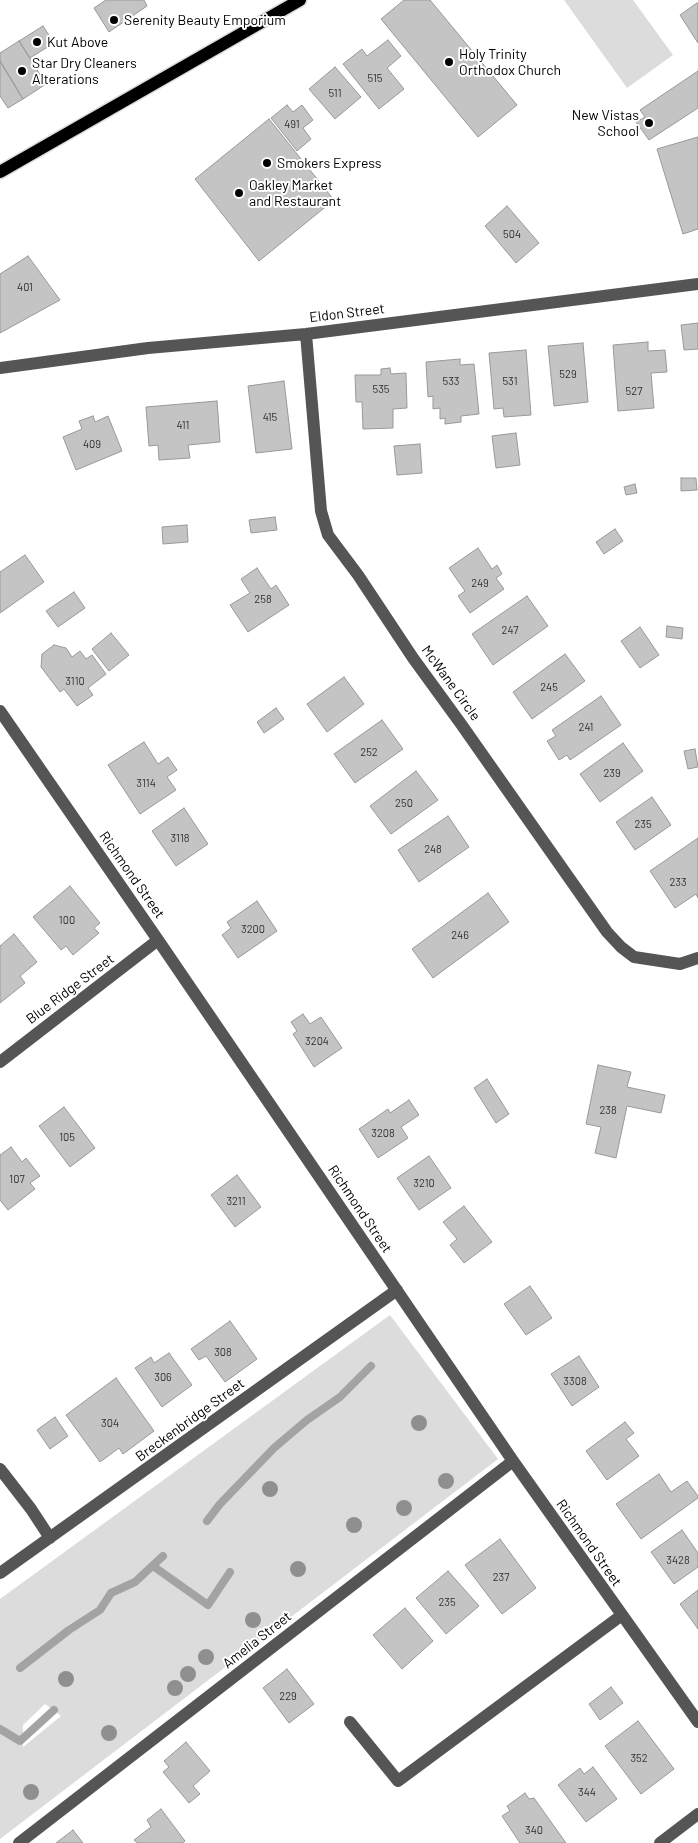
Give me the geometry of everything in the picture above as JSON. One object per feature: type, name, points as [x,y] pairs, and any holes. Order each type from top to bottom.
[{"type":"main road","points":[[0,172],[300,0]]},
{"type":"street","name":"Eldon Street","points":[[0,368],[148,348],[306,334],[698,284]]},
{"type":"street","name":"McWane Circle","points":[[306,334],[321,511],[328,535],[607,932],[634,957],[680,964],[698,958]]},
{"type":"street","name":"Richmond Street","points":[[0,712],[158,940],[513,1461],[698,1722]]},
{"type":"street","name":"Blue Ridge Street","points":[[0,1062],[158,940]]},
{"type":"street","name":"Breckenbridge Street","points":[[0,1573],[397,1290]]},
{"type":"street","name":"Amelia Street","points":[[18,1843],[513,1461]]},
{"type":"street","points":[[0,1468],[50,1538]]},
{"type":"street","points":[[350,1722],[398,1781],[622,1615]]},
{"type":"street","points":[[660,1843],[698,1814]]},
{"type":"shaded area","points":[[564,0],[633,0],[673,55],[627,88]]},
{"type":"shaded area","points":[[390,1315],[498,1459],[0,1839],[0,1599]],"holes":[[[45,1704],[61,1716],[23,1747],[23,1725]]]},
{"type":"building","name":"Serenity Beauty Emporium","points":[[106,0],[144,0],[147,6],[109,32],[94,8]]},
{"type":"building","name":"Holy Trinity Orthodox Church","points":[[404,0],[430,0],[517,105],[478,137],[381,19]]},
{"type":"building","points":[[698,4],[698,43],[680,15]]},
{"type":"building","name":"Kut Above","points":[[43,26],[54,43],[30,58],[19,41]]},
{"type":"building","points":[[388,40],[401,56],[387,68],[404,89],[379,109],[343,64],[362,49],[367,56]]},
{"type":"building","name":"Star Dry Cleaners Alterations","points":[[19,41],[46,84],[23,99],[0,61],[0,53]]},
{"type":"building","points":[[0,61],[23,99],[8,108],[0,96]]},
{"type":"building","points":[[335,67],[361,97],[335,119],[309,89]]},
{"type":"building","points":[[698,71],[698,108],[649,140],[636,122],[645,117],[640,110]]},
{"type":"building","points":[[287,105],[293,112],[302,105],[313,120],[303,128],[311,139],[297,151],[271,118]]},
{"type":"building","points":[[269,119],[334,200],[259,261],[195,179]]},
{"type":"building","points":[[698,137],[698,229],[683,234],[657,149]]},
{"type":"building","points":[[507,206],[539,243],[516,263],[485,226]]},
{"type":"building","points":[[28,256],[60,300],[0,333],[0,274]]},
{"type":"building","points":[[698,323],[698,349],[684,350],[681,325]]},
{"type":"building","points":[[648,342],[648,351],[665,350],[667,372],[651,373],[654,408],[618,411],[613,345]]},
{"type":"building","points":[[583,343],[588,402],[554,406],[548,346]]},
{"type":"building","points":[[526,350],[531,415],[504,417],[503,408],[494,409],[489,353]]},
{"type":"building","points":[[460,359],[460,365],[474,364],[479,414],[461,416],[461,422],[445,424],[445,418],[440,419],[440,408],[433,409],[433,396],[428,397],[426,362]]},
{"type":"building","points":[[390,368],[391,374],[406,373],[407,408],[393,409],[393,428],[363,429],[362,402],[356,402],[355,375],[381,375],[381,369]]},
{"type":"building","points":[[284,381],[292,449],[256,453],[248,386]]},
{"type":"building","points":[[217,401],[220,442],[188,445],[190,458],[159,460],[158,445],[149,446],[146,407]]},
{"type":"building","points":[[93,416],[95,422],[108,416],[122,451],[76,470],[63,437],[82,429],[79,421]]},
{"type":"building","points":[[516,433],[520,465],[496,468],[492,436]]},
{"type":"building","points":[[420,444],[422,473],[397,475],[394,446]]},
{"type":"building","points":[[681,478],[696,478],[697,490],[681,491]]},
{"type":"building","points":[[635,484],[637,493],[626,495],[624,487]]},
{"type":"building","points":[[275,517],[277,530],[251,533],[249,520]]},
{"type":"building","points":[[187,525],[188,542],[163,544],[162,527]]},
{"type":"building","points":[[615,529],[623,541],[604,554],[596,542]]},
{"type":"building","points":[[478,548],[492,569],[497,565],[502,574],[496,578],[504,589],[470,613],[458,596],[465,591],[449,568]]},
{"type":"building","points":[[25,555],[44,582],[0,613],[0,572]]},
{"type":"building","points":[[257,568],[271,589],[276,585],[289,605],[248,632],[230,605],[250,593],[241,579]]},
{"type":"building","points":[[74,592],[85,608],[58,627],[46,611]]},
{"type":"building","points":[[527,596],[548,626],[493,665],[472,634]]},
{"type":"building","points":[[667,626],[683,628],[682,639],[666,637]]},
{"type":"building","points":[[640,627],[659,655],[640,668],[621,641]]},
{"type":"building","points":[[111,633],[129,655],[109,671],[92,649]]},
{"type":"building","points":[[54,645],[66,648],[72,657],[80,651],[86,659],[92,655],[106,674],[88,688],[93,695],[77,706],[64,689],[60,692],[41,667],[42,654]]},
{"type":"building","points":[[565,654],[585,681],[532,719],[513,692]]},
{"type":"building","points":[[344,677],[364,704],[327,732],[307,704]]},
{"type":"building","points":[[601,696],[621,725],[570,760],[567,755],[559,760],[547,741],[556,736],[552,730]]},
{"type":"building","points":[[276,708],[284,719],[264,733],[257,722]]},
{"type":"building","points":[[382,720],[403,749],[355,783],[334,754]]},
{"type":"building","points":[[144,742],[158,764],[168,757],[177,770],[167,777],[176,790],[140,814],[108,765]]},
{"type":"building","points":[[623,743],[643,771],[600,802],[580,774]]},
{"type":"building","points":[[695,749],[698,767],[688,769],[684,751]]},
{"type":"building","points":[[416,771],[438,800],[391,834],[370,806]]},
{"type":"building","points":[[652,797],[671,825],[635,850],[616,822]]},
{"type":"building","points":[[184,808],[208,844],[176,866],[152,831]]},
{"type":"building","points":[[448,816],[469,847],[419,882],[398,850]]},
{"type":"building","points":[[698,838],[698,898],[696,894],[675,908],[650,871]]},
{"type":"building","points":[[70,886],[100,923],[94,928],[99,933],[73,955],[66,946],[61,950],[33,917]]},
{"type":"building","points":[[488,893],[509,922],[433,978],[412,949]]},
{"type":"building","points":[[257,901],[277,931],[238,958],[222,935],[231,928],[227,922]]},
{"type":"building","points":[[14,934],[37,962],[20,976],[25,983],[0,1003],[0,946]]},
{"type":"building","points":[[303,1014],[310,1024],[321,1017],[342,1048],[314,1067],[293,1034],[297,1031],[291,1022]]},
{"type":"building","points":[[598,1065],[631,1072],[627,1087],[665,1095],[661,1113],[627,1106],[616,1158],[595,1153],[601,1127],[586,1124]]},
{"type":"building","points":[[487,1079],[509,1114],[496,1123],[474,1088]]},
{"type":"building","points":[[409,1100],[419,1115],[401,1127],[408,1138],[378,1158],[359,1129],[388,1109],[390,1113]]},
{"type":"building","points":[[64,1107],[95,1148],[70,1167],[39,1126]]},
{"type":"building","points":[[11,1147],[22,1162],[26,1158],[40,1176],[30,1183],[35,1189],[8,1210],[0,1200],[0,1155]]},
{"type":"building","points":[[429,1156],[451,1188],[419,1210],[397,1178]]},
{"type":"building","points":[[237,1175],[261,1207],[235,1227],[211,1195]]},
{"type":"building","points":[[464,1206],[492,1242],[464,1263],[450,1245],[457,1239],[443,1222]]},
{"type":"building","points":[[530,1286],[552,1318],[526,1335],[504,1304]]},
{"type":"building","points":[[230,1321],[257,1359],[225,1382],[206,1356],[199,1360],[191,1349]]},
{"type":"building","points":[[169,1353],[192,1385],[162,1407],[135,1368],[151,1357],[154,1363]]},
{"type":"building","points":[[579,1356],[599,1387],[572,1406],[551,1374]]},
{"type":"building","points":[[116,1378],[154,1431],[123,1454],[119,1448],[100,1462],[66,1415]]},
{"type":"building","points":[[55,1417],[68,1436],[50,1449],[37,1430]]},
{"type":"building","points":[[625,1422],[634,1433],[626,1439],[639,1456],[607,1480],[586,1451]]},
{"type":"building","points":[[659,1474],[671,1492],[687,1481],[698,1498],[641,1539],[616,1504]]},
{"type":"building","points":[[682,1530],[698,1553],[698,1567],[674,1584],[651,1552]]},
{"type":"building","points":[[500,1539],[536,1588],[502,1614],[465,1565]]},
{"type":"building","points":[[448,1571],[479,1606],[446,1634],[416,1598]]},
{"type":"building","points":[[698,1590],[698,1629],[680,1604]]},
{"type":"building","points":[[405,1608],[433,1641],[402,1669],[373,1635]]},
{"type":"building","points":[[287,1669],[314,1704],[289,1723],[263,1688]]},
{"type":"building","points":[[611,1687],[623,1703],[600,1720],[589,1704]]},
{"type":"building","points":[[638,1721],[674,1769],[641,1794],[605,1746]]},
{"type":"building","points":[[186,1742],[210,1771],[193,1786],[200,1794],[189,1803],[163,1772],[169,1767],[164,1761]]},
{"type":"building","points":[[593,1767],[617,1799],[586,1822],[558,1785],[580,1768],[584,1774]]},
{"type":"building","points":[[525,1793],[529,1799],[534,1798],[566,1843],[520,1843],[502,1816],[510,1811],[507,1806]]},
{"type":"building","points":[[161,1809],[185,1841],[183,1843],[137,1843],[134,1840],[151,1827],[147,1820]]},
{"type":"building","points":[[73,1830],[83,1843],[56,1843]]},
{"type":"waterway","points":[[207,1521],[220,1504],[274,1448],[307,1420],[340,1397],[371,1366]]},
{"type":"waterway","points":[[20,1668],[69,1630],[100,1610],[111,1593],[135,1582],[163,1556]]},
{"type":"waterway","points":[[153,1566],[208,1605],[230,1572]]},
{"type":"waterway","points":[[0,1729],[20,1741],[54,1710]]},
{"type":"place","name":"Serenity Beauty Emporium","points":[[114,20]]},
{"type":"place","name":"Kut Above","points":[[37,42]]},
{"type":"place","name":"Holy Trinity Orthodox Church","points":[[449,62]]},
{"type":"place","name":"Star Dry Cleaners Alterations","points":[[22,71]]},
{"type":"place","name":"New Vistas School","points":[[649,123]]},
{"type":"place","name":"Smokers Express","points":[[267,163]]},
{"type":"place","name":"Oakley Market and Restaurant","points":[[239,193]]}]
